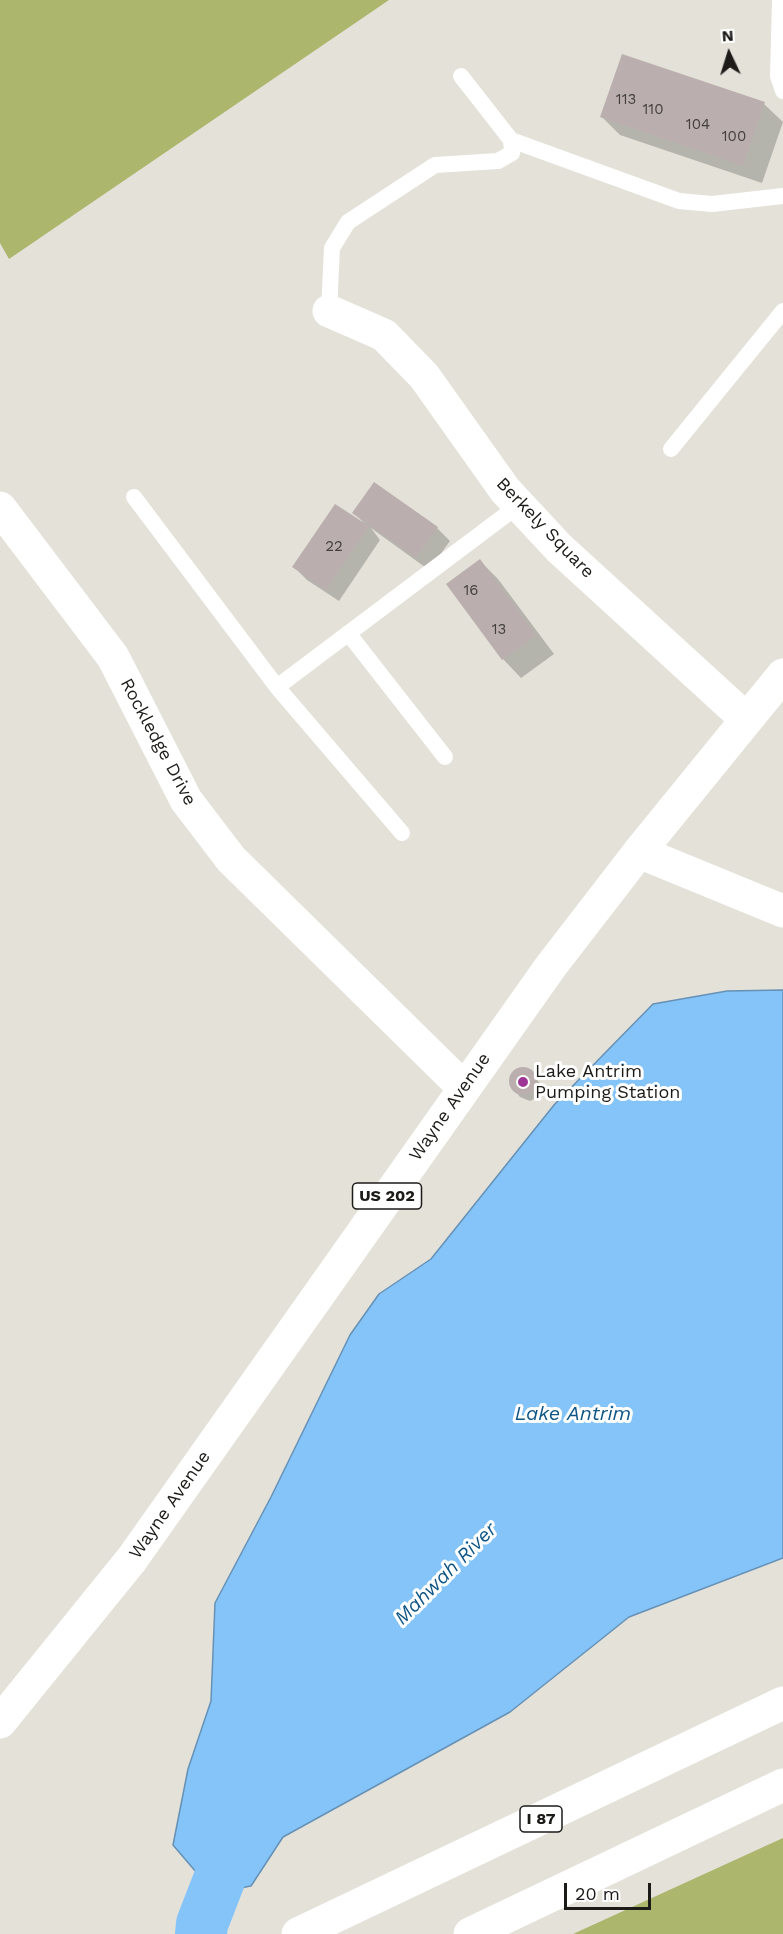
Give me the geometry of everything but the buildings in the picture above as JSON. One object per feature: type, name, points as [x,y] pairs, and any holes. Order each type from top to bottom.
[{"type":"main road","name":"Berkely Square","points":[[328,311],[384,335],[424,376],[519,506],[559,548],[746,719]]},
{"type":"main road","name":"Rockledge Drive","points":[[0,508],[113,657],[186,800],[231,859],[464,1087]]},
{"type":"main road","name":"Wayne Avenue","points":[[0,1722],[132,1559],[551,966],[639,852],[783,675]]},
{"type":"main road","points":[[639,852],[783,911]]},
{"type":"main road","name":"I 87","points":[[298,1934],[783,1703]]},
{"type":"main road","points":[[470,1934],[783,1785]]},
{"type":"lane","points":[[780,0],[778,76],[783,91]]},
{"type":"lane","points":[[328,311],[332,248],[348,222],[435,165],[498,161],[513,153],[511,140],[461,76]]},
{"type":"lane","points":[[511,140],[679,201],[712,204],[783,196]]},
{"type":"lane","points":[[671,449],[782,315]]},
{"type":"lane","points":[[134,497],[277,687],[402,833]]},
{"type":"lane","points":[[277,687],[519,506]]},
{"type":"lane","points":[[348,633],[445,757]]},
{"type":"green space","points":[[0,0],[389,0],[9,259],[0,243]]},
{"type":"green space","points":[[783,1838],[783,1934],[573,1934]]},
{"type":"water","name":"Lake Antrim","points":[[783,990],[783,1558],[629,1617],[510,1712],[283,1837],[251,1886],[214,1893],[173,1845],[188,1769],[211,1701],[215,1603],[271,1497],[350,1335],[379,1294],[431,1259],[554,1105],[653,1004],[727,991]]},
{"type":"waterway","name":"Mahwah River","points":[[201,1934],[202,1924],[240,1826]]},
{"type":"place","name":"Lake Antrim Pumping Station","points":[[523,1082]]}]
